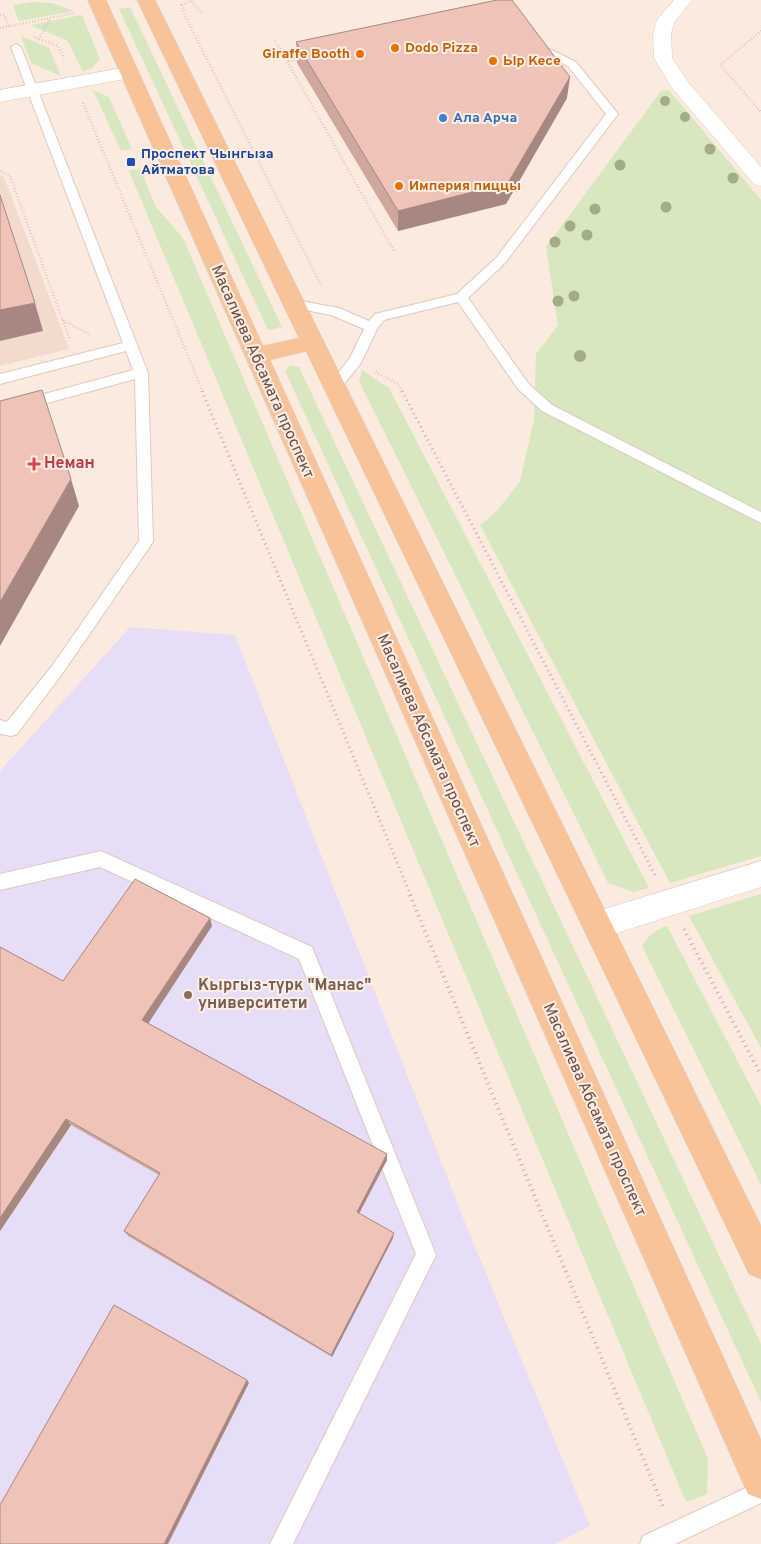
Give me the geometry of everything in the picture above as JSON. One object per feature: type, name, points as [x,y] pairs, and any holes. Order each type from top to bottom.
[{"type":"main road","points":[[146,0],[761,1262]]},
{"type":"main road","name":"Масалиева Абсамата проспект","points":[[90,6],[128,73],[761,1481]]},
{"type":"main road","points":[[255,356],[313,342]]},
{"type":"street","points":[[683,0],[666,20],[662,33],[664,58],[679,84],[761,180]]},
{"type":"street","points":[[0,96],[128,73]]},
{"type":"street","points":[[598,925],[761,874]]},
{"type":"lane","points":[[335,386],[356,360],[371,327],[380,317],[461,297],[501,260],[612,114],[572,64],[524,40]]},
{"type":"lane","points":[[0,727],[11,730],[57,670],[146,542],[141,373],[16,47]]},
{"type":"lane","points":[[461,297],[523,386],[547,408],[761,518]]},
{"type":"lane","points":[[295,304],[334,311],[371,327]]},
{"type":"lane","points":[[0,379],[130,345]]},
{"type":"lane","points":[[0,411],[141,373]]},
{"type":"lane","points":[[0,882],[101,858],[306,953],[426,1255],[281,1544]]},
{"type":"lane","points":[[651,1544],[761,1492]]},
{"type":"path","points":[[202,13],[191,0],[182,5],[185,16],[334,311]]},
{"type":"path","points":[[0,28],[50,18],[90,6]]},
{"type":"path","points":[[2,15],[8,26],[16,29]]},
{"type":"path","points":[[39,39],[50,18]]},
{"type":"path","points":[[761,31],[720,65],[761,112]]},
{"type":"path","points":[[32,36],[58,46],[75,83],[674,1533]]},
{"type":"path","points":[[275,41],[394,251]]},
{"type":"path","points":[[287,61],[306,58]]},
{"type":"path","points":[[0,170],[10,176],[77,359]]},
{"type":"path","points":[[356,360],[398,384],[761,1075]]},
{"type":"shaded area","points":[[0,175],[4,177],[69,349],[0,366]]},
{"type":"shaded area","name":"Кыргыз-түрк \"Манас\" университети","points":[[130,627],[235,635],[464,1220],[590,1526],[555,1544],[0,1544],[0,771]]},
{"type":"green space","points":[[33,2],[52,3],[74,11],[19,21],[13,5]]},
{"type":"green space","points":[[130,7],[282,327],[268,330],[119,9]]},
{"type":"green space","points":[[82,15],[100,59],[92,68],[83,72],[68,41],[30,25]]},
{"type":"green space","points":[[21,36],[49,48],[61,76],[31,63]]},
{"type":"green space","points":[[93,90],[109,97],[132,149],[121,151]]},
{"type":"green space","points":[[669,90],[761,200],[761,856],[670,883],[480,525],[496,512],[520,481],[534,420],[536,354],[558,325],[546,247],[661,91]]},
{"type":"green space","points":[[140,168],[156,207],[183,238],[708,1459],[707,1494],[686,1502],[129,171]]},
{"type":"green space","points":[[290,366],[299,367],[761,1344],[761,1402],[285,371]]},
{"type":"green space","points":[[362,370],[389,388],[649,888],[633,892],[608,883],[359,381]]},
{"type":"green space","points":[[761,894],[761,1048],[689,916]]},
{"type":"green space","points":[[667,926],[761,1106],[761,1185],[642,946],[653,933]]},
{"type":"building","name":"Ала Арча","points":[[497,0],[512,0],[570,77],[508,183],[398,211],[296,42]]},
{"type":"building","points":[[0,195],[35,303],[0,310]]},
{"type":"building","points":[[42,390],[71,479],[0,602],[0,401]]},
{"type":"building","points":[[135,879],[210,918],[142,1020],[387,1154],[357,1212],[394,1233],[331,1355],[124,1231],[160,1173],[66,1119],[0,1218],[0,947],[63,981]]},
{"type":"building","points":[[114,1305],[247,1380],[164,1544],[0,1544],[0,1505]]},
{"type":"place","name":"Dodo Pizza","points":[[395,48]]},
{"type":"place","name":"Giraffe Booth","points":[[360,54]]},
{"type":"place","name":"Ыр Кесе","points":[[493,61]]},
{"type":"place","name":"Ала Арча","points":[[443,118]]},
{"type":"place","name":"Проспект Чынгыза Айтматова","points":[[131,162]]},
{"type":"place","name":"Империя пиццы","points":[[399,186]]},
{"type":"place","name":"Неман","points":[[34,464]]},
{"type":"place","name":"Кыргыз-түрк \"Манас\" университети","points":[[188,995]]}]
